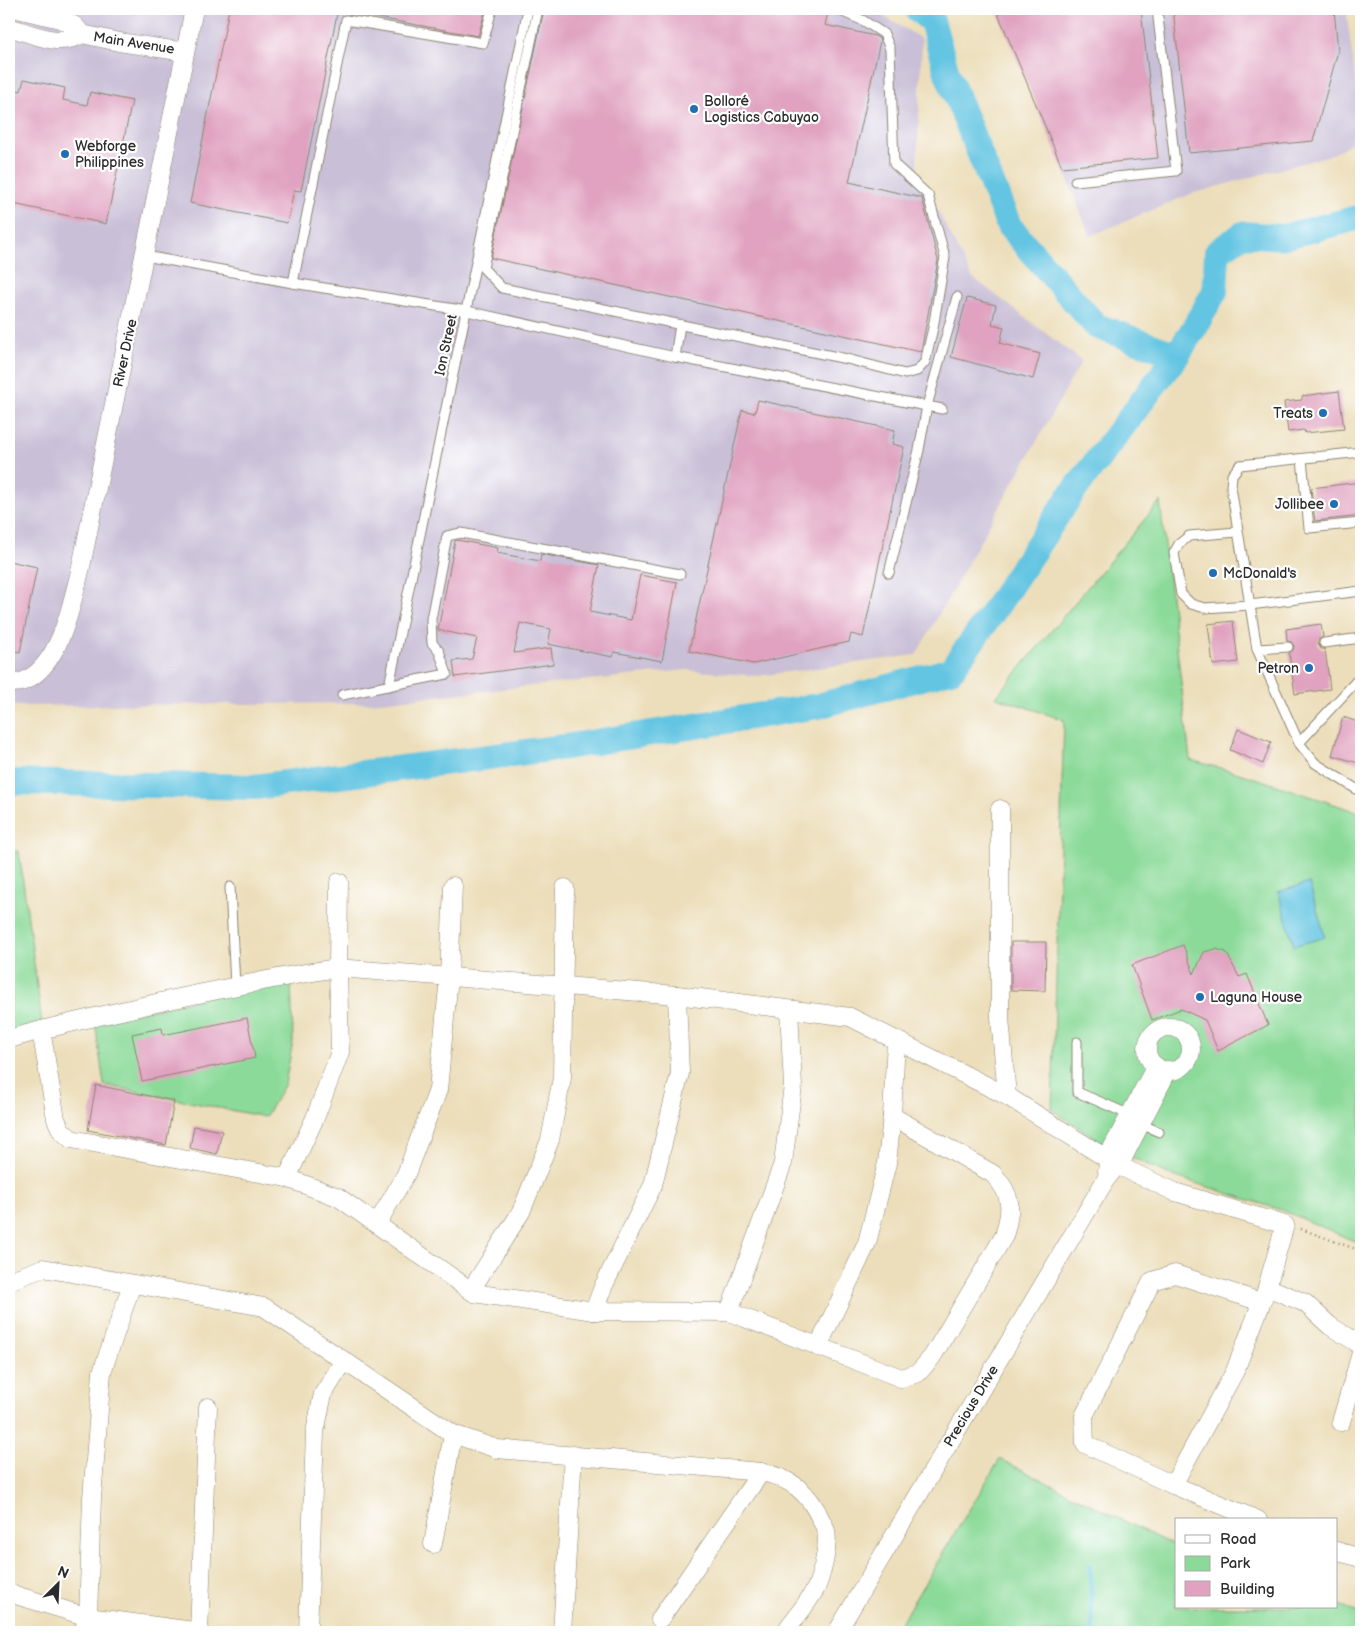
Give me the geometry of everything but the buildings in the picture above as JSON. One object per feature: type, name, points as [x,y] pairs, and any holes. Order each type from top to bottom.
[{"type":"street","name":"Main Avenue","points":[[17,9],[60,19],[75,26],[82,34],[119,42],[185,52]]},
{"type":"street","name":"River Drive","points":[[16,682],[41,669],[54,652],[66,624],[81,567],[194,9]]},
{"type":"street","name":"Main Avenue","points":[[9,27],[57,41],[75,39],[82,34]]},
{"type":"street","points":[[1000,809],[1000,1018],[1007,1096]]},
{"type":"street","points":[[287,1178],[314,1118],[340,1052],[338,968],[339,882]]},
{"type":"street","points":[[377,1224],[406,1174],[438,1090],[449,977],[453,886]]},
{"type":"street","points":[[471,1290],[521,1212],[550,1140],[562,1078],[565,888]]},
{"type":"street","points":[[9,1039],[235,986],[338,968],[677,995],[850,1017],[1007,1096],[1113,1163],[1175,1192],[1285,1225],[1264,1294],[1235,1371],[1173,1485]]},
{"type":"street","points":[[594,1311],[603,1287],[653,1185],[680,1073],[677,995]]},
{"type":"street","points":[[729,1312],[784,1163],[794,1086],[789,1010]]},
{"type":"street","points":[[41,1030],[56,1119],[61,1130],[71,1139],[287,1178],[338,1197],[474,1292],[594,1311],[729,1312],[901,1378],[918,1373],[932,1357],[1004,1236],[1010,1218],[1010,1200],[1003,1186],[993,1174],[892,1116]]},
{"type":"street","points":[[818,1346],[867,1243],[887,1163],[892,1116],[896,1040]]},
{"type":"street","name":"Precious Drive","points":[[837,1632],[1106,1179],[1113,1163],[1109,1154],[1135,1119],[1162,1068]]},
{"type":"street","points":[[9,1282],[43,1268],[264,1307],[453,1434],[498,1449],[761,1472],[775,1475],[793,1484],[808,1496],[826,1531],[826,1550],[822,1570],[815,1588],[785,1632]]},
{"type":"street","points":[[1253,1518],[1173,1485],[1085,1444],[1084,1416],[1152,1281],[1175,1274],[1304,1303],[1330,1326],[1361,1345]]},
{"type":"street","points":[[86,1625],[92,1498],[102,1372],[132,1284]]},
{"type":"street","points":[[1341,1422],[1361,1353]]},
{"type":"street","points":[[308,1632],[315,1432],[323,1394],[344,1361]]},
{"type":"street","points":[[9,1593],[86,1625],[200,1632],[208,1407]]},
{"type":"street","points":[[433,1544],[453,1434]]},
{"type":"street","points":[[562,1632],[573,1455]]},
{"type":"street","points":[[660,1618],[761,1472]]},
{"type":"street","points":[[1338,1552],[1361,1558]]},
{"type":"lane","points":[[293,283],[346,20],[483,43],[492,9]]},
{"type":"lane","name":"Ion Street","points":[[389,686],[528,9]]},
{"type":"lane","points":[[538,9],[483,268],[502,288],[847,359],[905,374],[917,371],[925,362],[945,258],[928,195],[894,164],[890,49],[884,34],[864,21],[836,9]]},
{"type":"lane","points":[[1075,180],[1176,171],[1157,9]]},
{"type":"lane","points":[[145,256],[293,283],[467,311],[675,357],[942,409]]},
{"type":"lane","points":[[888,573],[919,450],[927,406],[957,297]]},
{"type":"lane","points":[[675,357],[680,325]]},
{"type":"lane","points":[[1361,452],[1240,465],[1232,475],[1231,486],[1257,649],[1299,743],[1315,763],[1361,792]]},
{"type":"lane","points":[[1302,458],[1309,528],[1361,523]]},
{"type":"lane","points":[[1237,532],[1190,536],[1179,544],[1174,553],[1180,594],[1191,604],[1205,608],[1250,605],[1361,591]]},
{"type":"lane","points":[[342,695],[447,674],[439,651],[432,643],[431,619],[447,536],[461,533],[680,574]]},
{"type":"lane","points":[[1324,643],[1361,638]]},
{"type":"lane","points":[[1257,649],[1288,647]]},
{"type":"lane","points":[[1299,743],[1361,676]]},
{"type":"lane","points":[[230,887],[235,986]]},
{"type":"lane","points":[[1077,1042],[1077,1092],[1159,1132]]},
{"type":"path","points":[[1285,1225],[1361,1251]]},
{"type":"shaded area","points":[[9,9],[871,9],[922,39],[917,171],[972,277],[1082,361],[916,655],[757,676],[686,670],[369,703],[9,706]]},
{"type":"shaded area","points":[[997,9],[1346,9],[1361,121],[1361,137],[1331,155],[1191,194],[1090,236],[1019,57]]},
{"type":"green space","points":[[1160,501],[1190,760],[1246,775],[1361,813],[1361,1243],[1287,1212],[1170,1175],[1109,1147],[1052,1110],[1064,720],[996,697]]},
{"type":"green space","points":[[19,851],[42,1023],[9,1032],[9,852]]},
{"type":"green space","points":[[291,979],[293,1041],[285,1084],[265,1117],[104,1085],[95,1022]]},
{"type":"green space","points":[[1000,1459],[1175,1546],[1175,1608],[1338,1608],[1338,1605],[1361,1613],[1361,1632],[895,1632]]},
{"type":"water","points":[[1309,883],[1325,937],[1294,946],[1278,892]]},
{"type":"waterway","points":[[917,9],[932,21],[947,73],[1009,226],[1096,326],[1177,355]]},
{"type":"waterway","points":[[9,782],[254,787],[565,747],[818,706],[951,670],[991,615],[1070,496],[1177,355],[1215,291],[1217,252],[1243,234],[1283,237],[1361,217]]},
{"type":"waterway","points":[[1090,1565],[1093,1632]]},
{"type":"place","name":"Bolloré Logistics Cabuyao","points":[[694,109]]},
{"type":"place","name":"Webforge Philippines","points":[[65,154]]},
{"type":"place","name":"Treats","points":[[1323,413]]},
{"type":"place","name":"Jollibee","points":[[1334,504]]},
{"type":"place","name":"McDonald's","points":[[1213,573]]},
{"type":"place","name":"Petron","points":[[1309,668]]},
{"type":"place","name":"Laguna House","points":[[1200,997]]}]
